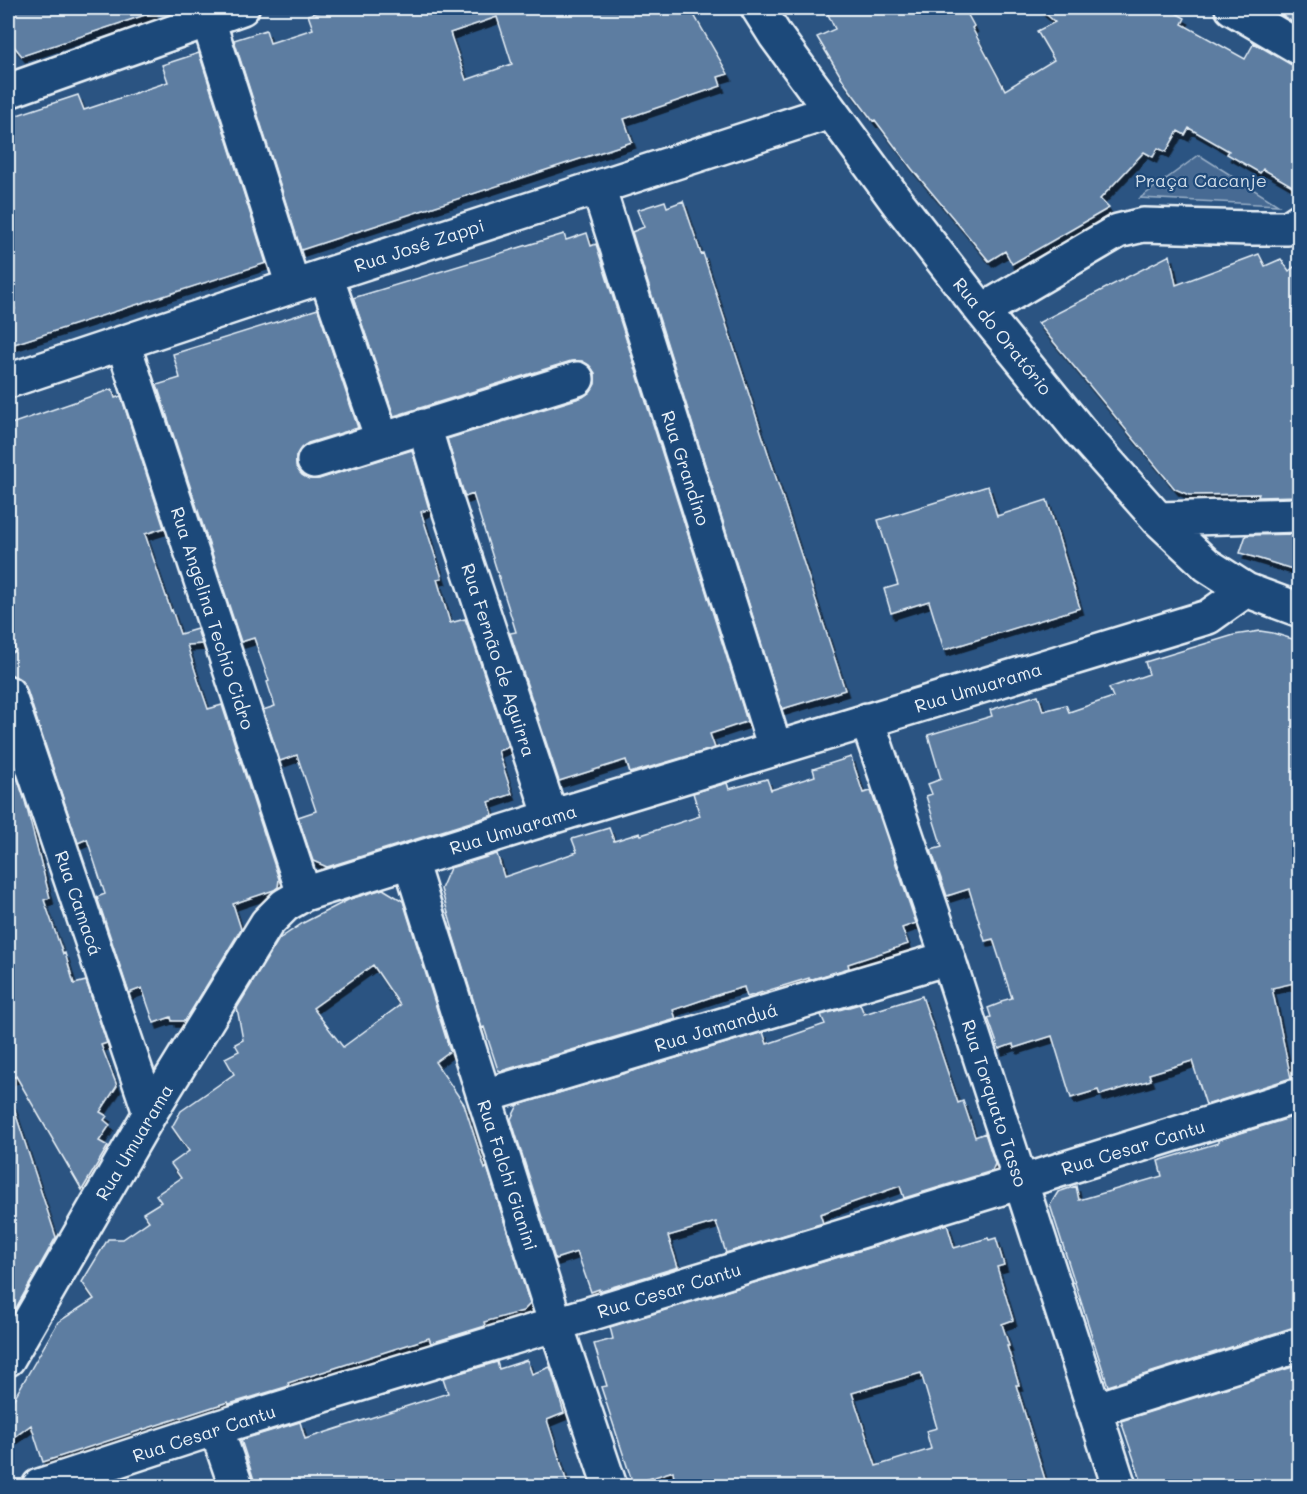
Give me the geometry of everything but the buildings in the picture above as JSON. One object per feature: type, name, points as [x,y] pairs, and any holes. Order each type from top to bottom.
[{"type":"street","points":[[8,91],[242,8]]},
{"type":"street","name":"Rua do Oratório","points":[[758,8],[830,112],[982,311],[1079,430],[1158,519],[1207,565],[1246,590],[1299,610]]},
{"type":"street","points":[[1232,8],[1299,48]]},
{"type":"street","points":[[208,20],[293,286]]},
{"type":"street","name":"Rua José Zappi","points":[[8,381],[830,112]]},
{"type":"street","name":"Rua Grandino","points":[[598,187],[775,748]]},
{"type":"street","points":[[982,311],[1118,231],[1143,225],[1288,228],[1299,220]]},
{"type":"street","points":[[326,276],[381,439]]},
{"type":"street","name":"Rua Angelina Techio Cidro","points":[[123,343],[304,894]]},
{"type":"street","points":[[314,461],[577,379]]},
{"type":"street","name":"Rua Fernão de Aguirra","points":[[424,426],[550,817]]},
{"type":"street","points":[[1158,519],[1299,515]]},
{"type":"street","name":"Rua Umuarama","points":[[8,1359],[150,1113],[267,923],[285,905],[304,894],[550,817],[1208,617],[1246,590]]},
{"type":"street","name":"Rua Camacá","points":[[8,693],[150,1113]]},
{"type":"street","name":"Rua Torquato Tasso","points":[[867,720],[948,958],[1119,1486]]},
{"type":"street","name":"Rua Falchi Gianini","points":[[410,861],[556,1325],[610,1486]]},
{"type":"street","name":"Rua Jamanduá","points":[[484,1096],[948,958]]},
{"type":"street","name":"Rua Cesar Cantu","points":[[39,1486],[216,1428],[1299,1095]]},
{"type":"street","points":[[1094,1410],[1299,1345]]},
{"type":"street","points":[[216,1428],[236,1486]]},
{"type":"green space","name":"Praça Cacanje","points":[[1199,155],[1278,205],[1140,198]]}]
